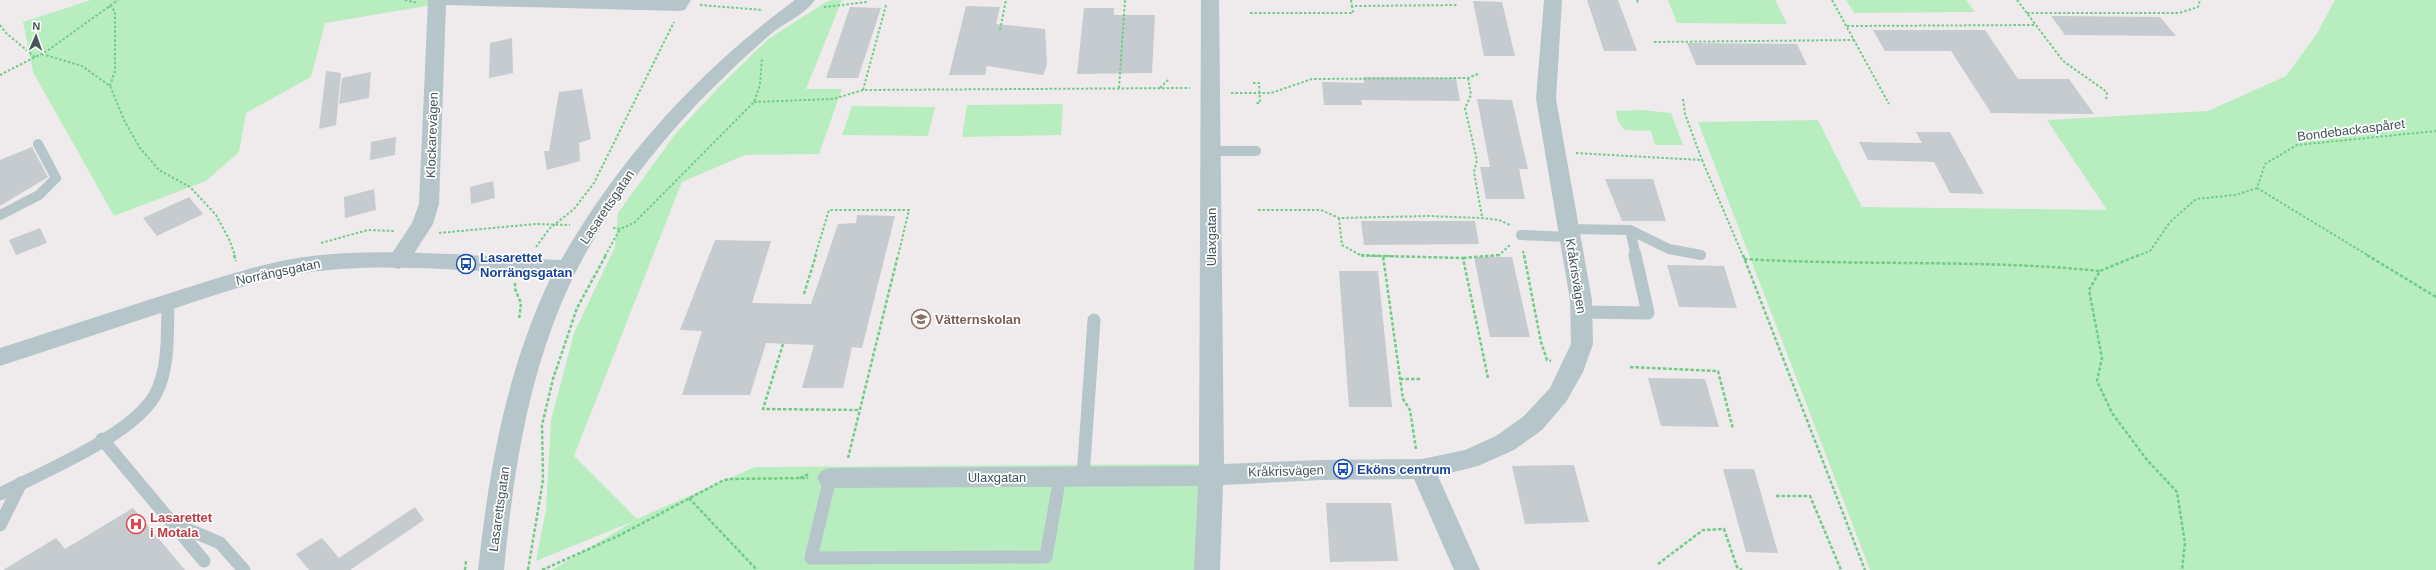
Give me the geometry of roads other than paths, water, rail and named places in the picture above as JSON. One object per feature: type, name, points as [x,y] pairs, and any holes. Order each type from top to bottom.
[{"type":"street","points":[[436,0],[681,3]]},
{"type":"street","name":"Klockarevägen","points":[[398,261],[422,224],[429,204],[436,0]]},
{"type":"street","name":"Lasarettsgatan","points":[[491,570],[500,492],[522,392],[543,320],[568,268],[592,226],[617,190],[662,133],[714,77],[751,44],[806,0]]},
{"type":"street","name":"Ulaxgatan","points":[[1207,570],[1211,474],[1210,0]]},
{"type":"street","name":"Kråkrisvägen","points":[[1211,474],[1422,469],[1469,459],[1504,443],[1533,423],[1558,395],[1571,372],[1582,344],[1582,312],[1546,100],[1553,0]]},
{"type":"street","name":"Norrängsgatan","points":[[0,356],[168,302],[263,274],[303,265],[328,262],[398,261],[568,268]]},
{"type":"street","points":[[1422,469],[1467,570]]},
{"type":"street","name":"Ulaxgatan","points":[[830,478],[1193,476],[1211,474]]},
{"type":"lane","points":[[0,215],[41,192],[52,184],[56,178],[52,167],[38,144]]},
{"type":"lane","points":[[1211,151],[1256,151]]},
{"type":"lane","points":[[1582,312],[1648,313],[1630,230]]},
{"type":"lane","points":[[1521,235],[1630,230],[1648,237],[1669,249],[1701,255]]},
{"type":"lane","points":[[0,494],[102,439],[140,414],[154,396],[162,371],[168,302]]},
{"type":"lane","points":[[830,478],[811,558],[1046,558],[1072,477],[1094,320]]},
{"type":"lane","points":[[102,439],[174,523],[204,561]]},
{"type":"lane","points":[[0,525],[21,483]]},
{"type":"lane","points":[[174,523],[220,542],[244,570]]},
{"type":"place","name":"Lasarettet Norrängsgatan","points":[[466,264]]},
{"type":"place","name":"Vätternskolan","points":[[921,319]]},
{"type":"place","name":"Eköns centrum","points":[[1343,469]]},
{"type":"place","name":"Lasarettet i Motala","points":[[136,524]]}]
